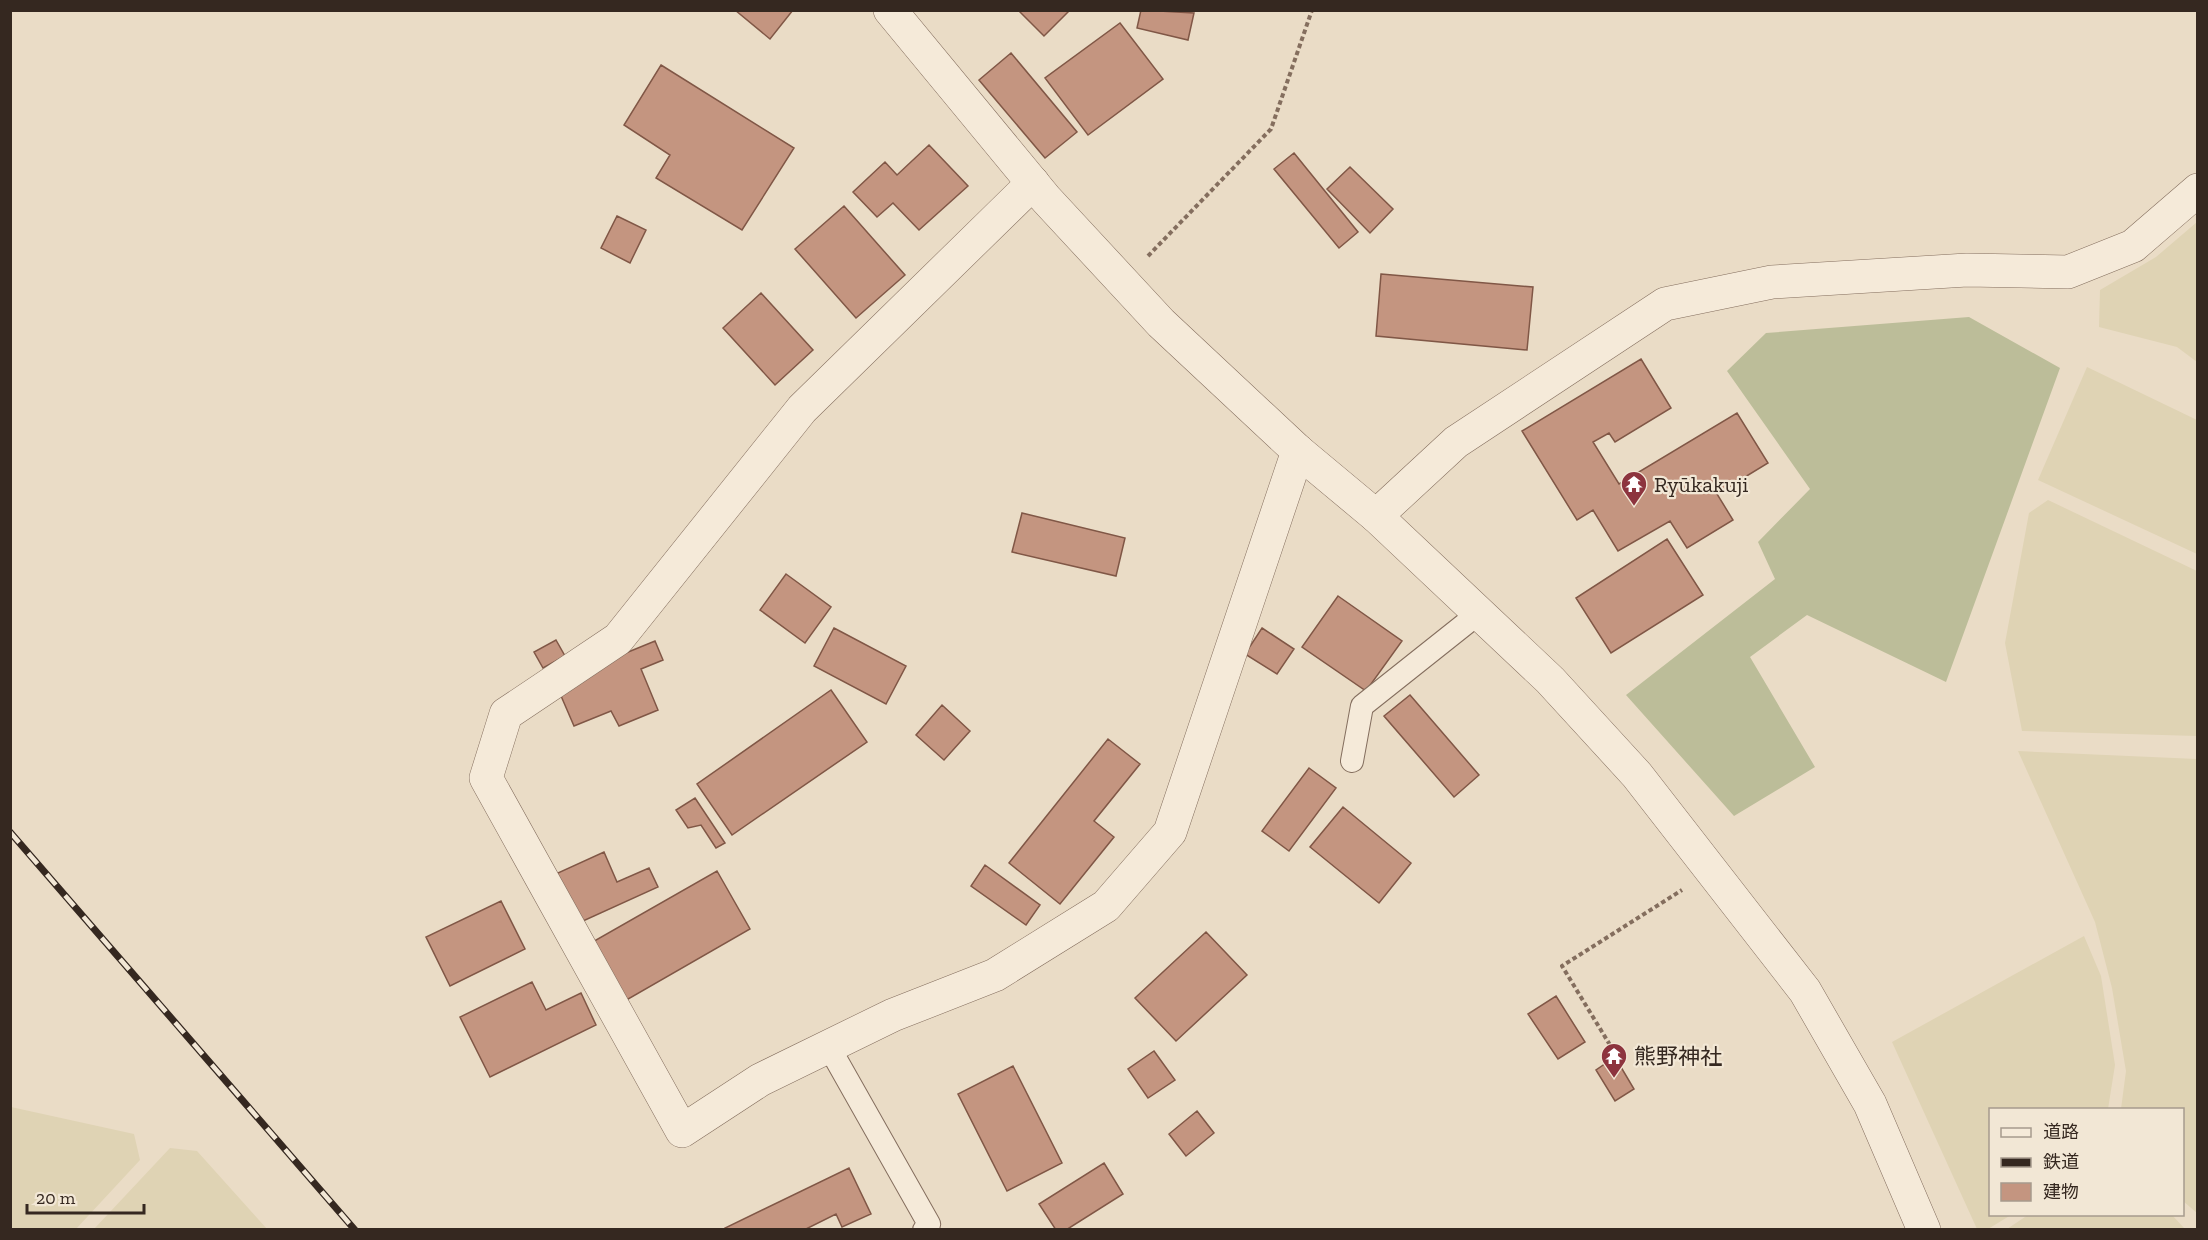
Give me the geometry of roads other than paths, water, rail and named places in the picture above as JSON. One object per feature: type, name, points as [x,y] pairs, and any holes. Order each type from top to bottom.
[{"type":"street","points":[[890,10],[1033,183],[1161,323],[1298,451],[1376,516],[1550,680],[1637,775],[1805,991],[1870,1104],[1924,1230]]},
{"type":"street","points":[[1033,183],[802,409],[618,639],[506,714],[486,778],[682,1131],[760,1080],[893,1015],[995,975],[1106,906],[1170,832],[1298,451]]},
{"type":"street","points":[[1376,516],[1456,442],[1665,304],[1772,282],[1968,270],[2068,272],[2133,246],[2198,190]]},
{"type":"lane","points":[[1352,761],[1362,706],[1479,613]]},
{"type":"lane","points":[[829,1047],[929,1224],[924,1230]]},
{"type":"railway","points":[[10,832],[355,1230]]},
{"type":"place","name":"Ryūkakuji","points":[[1634,507]]},
{"type":"place","name":"熊野神社","points":[[1614,1079]]}]
